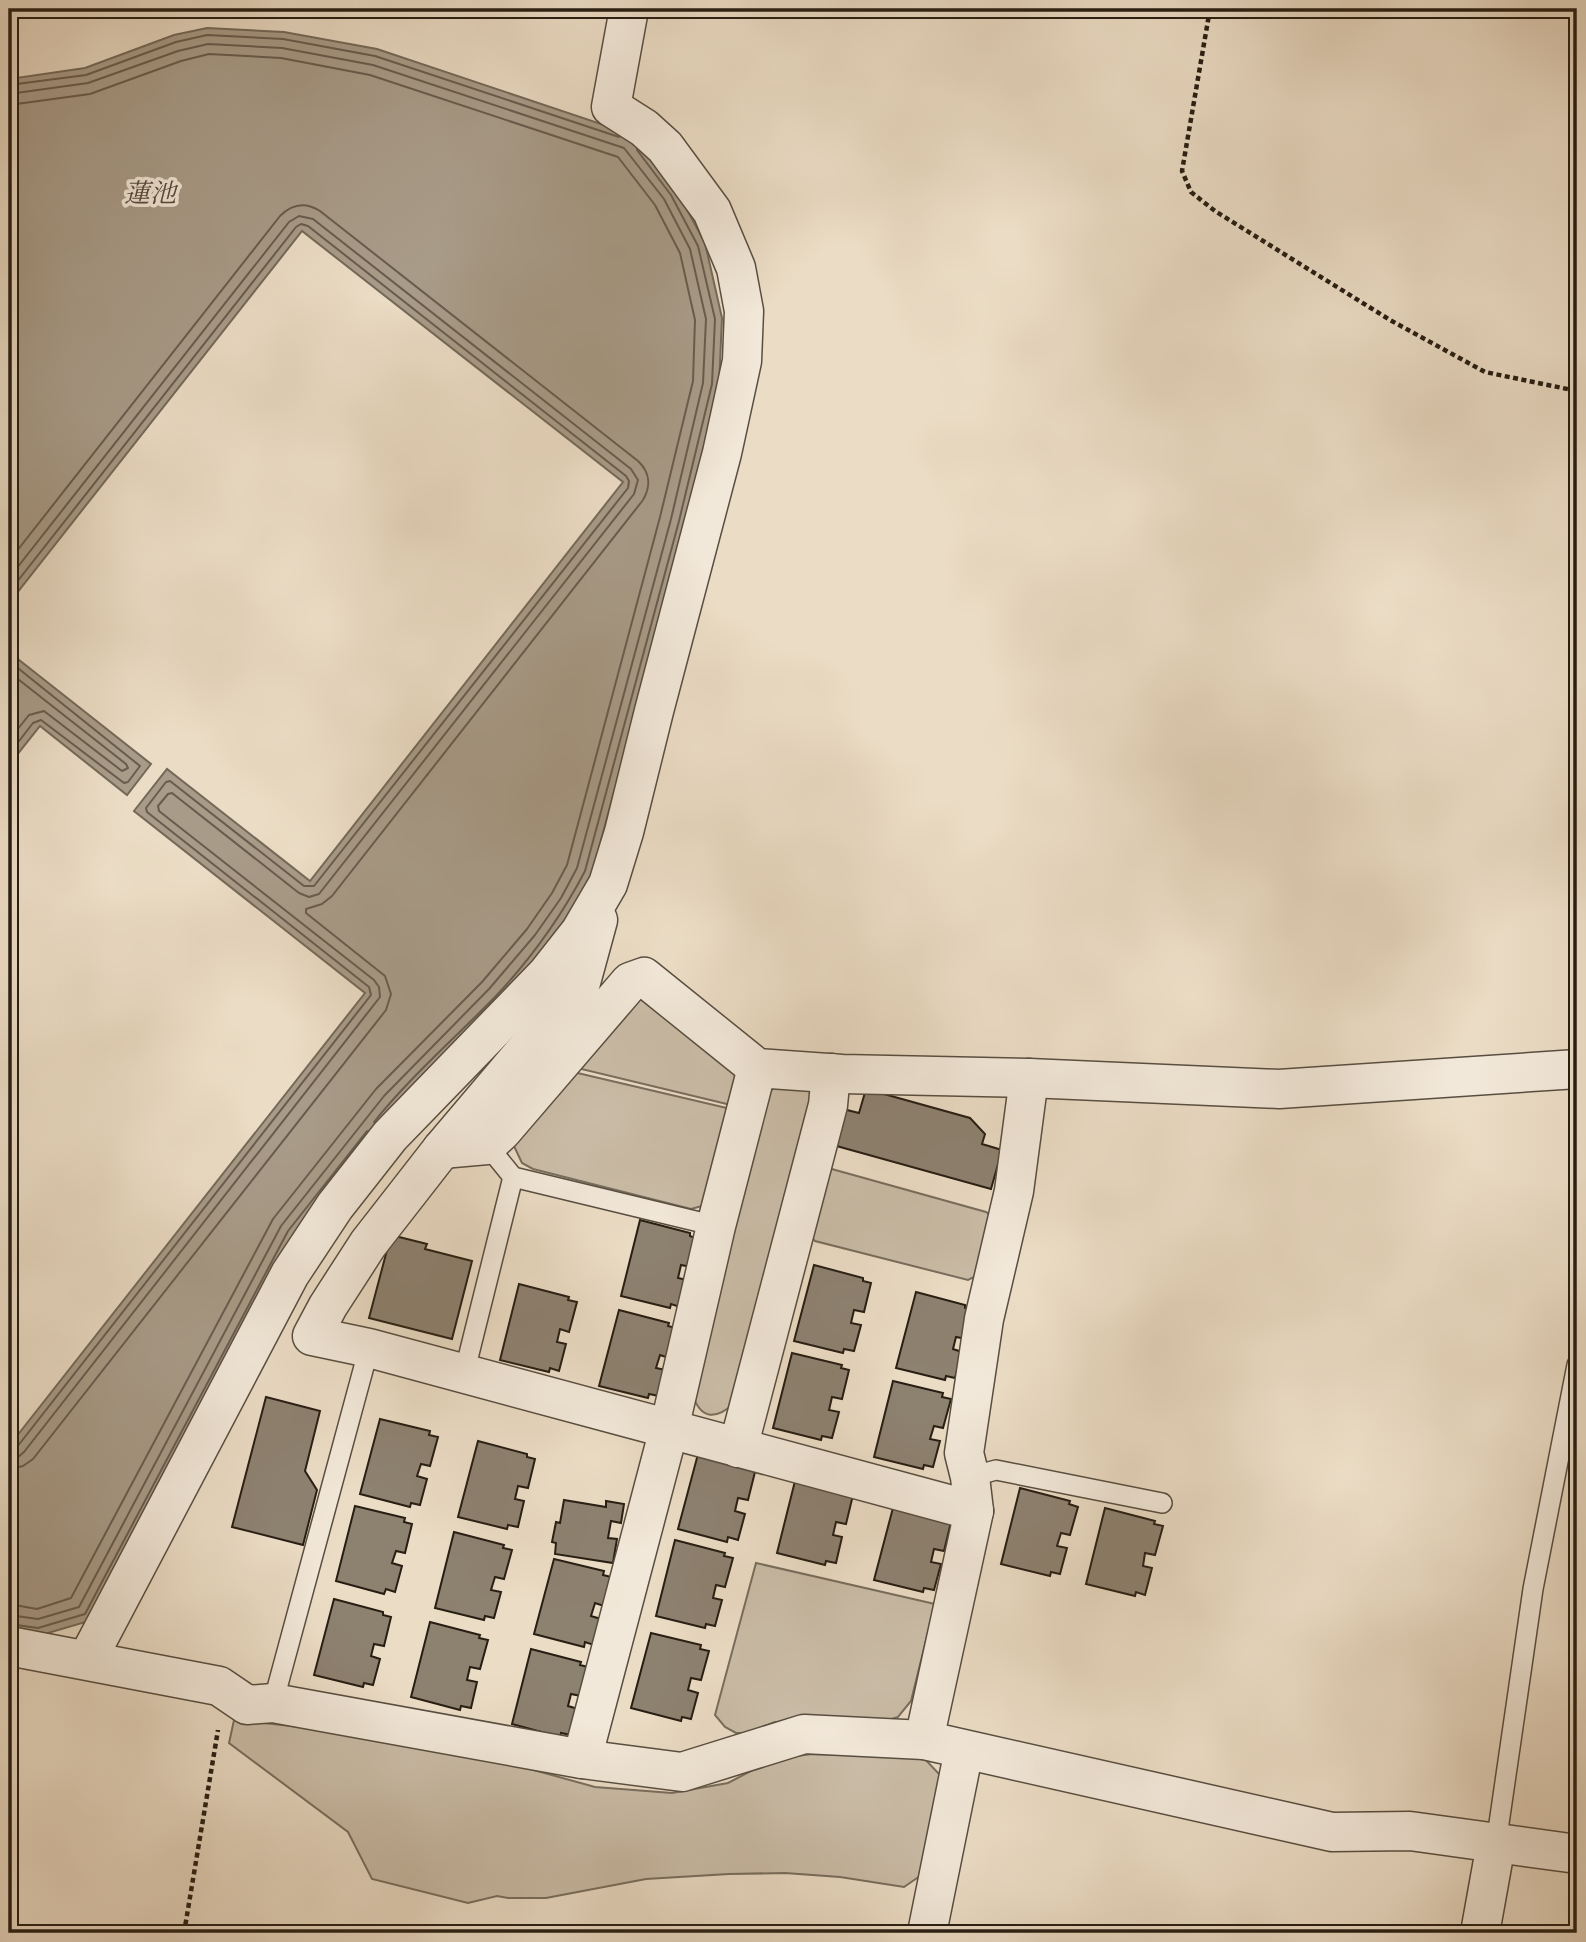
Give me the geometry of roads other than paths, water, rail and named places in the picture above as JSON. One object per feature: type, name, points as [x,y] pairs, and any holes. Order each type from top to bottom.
[{"type":"street","points":[[629,9],[611,107],[644,128],[665,147],[712,211],[736,268],[744,310],[743,361],[722,453],[624,832],[580,986],[442,1149],[368,1244],[312,1336],[369,1348],[738,1448],[972,1494]]},
{"type":"street","points":[[87,1660],[290,1274],[335,1206],[390,1136],[547,974],[580,932],[608,884]]},
{"type":"street","points":[[442,1149],[487,1145],[630,982],[643,977],[757,1068],[1279,1089],[1577,1069]]},
{"type":"street","points":[[582,1759],[669,1429],[716,1226],[757,1068]]},
{"type":"street","points":[[738,1448],[828,1105],[831,1073]]},
{"type":"street","points":[[924,1740],[972,1494],[964,1453],[984,1319],[1014,1191],[1029,1078]]},
{"type":"street","points":[[9,1646],[219,1686],[260,1704],[582,1759],[682,1772],[804,1734],[924,1740],[1332,1832],[1410,1831],[1577,1854]]},
{"type":"street","points":[[928,1933],[964,1750]]},
{"type":"street","points":[[1480,1933],[1496,1844]]},
{"type":"lane","points":[[487,1145],[513,1177],[716,1226]]},
{"type":"lane","points":[[464,1374],[513,1177]]},
{"type":"lane","points":[[260,1704],[369,1348]]},
{"type":"lane","points":[[1496,1844],[1533,1589],[1577,1365]]},
{"type":"lane","points":[[972,1494],[996,1470],[1162,1503]]},
{"type":"water","name":"蓮池","points":[[207,28],[284,32],[377,49],[634,135],[677,191],[705,243],[722,318],[719,385],[686,523],[592,874],[548,945],[501,1000],[396,1106],[89,1621],[38,1636],[9,1630],[9,1446],[365,993],[134,811],[167,769],[310,881],[623,482],[302,231],[9,603],[9,79],[85,68],[174,35]]},
{"type":"water","points":[[9,652],[151,764],[127,795],[40,726],[9,765]]}]
